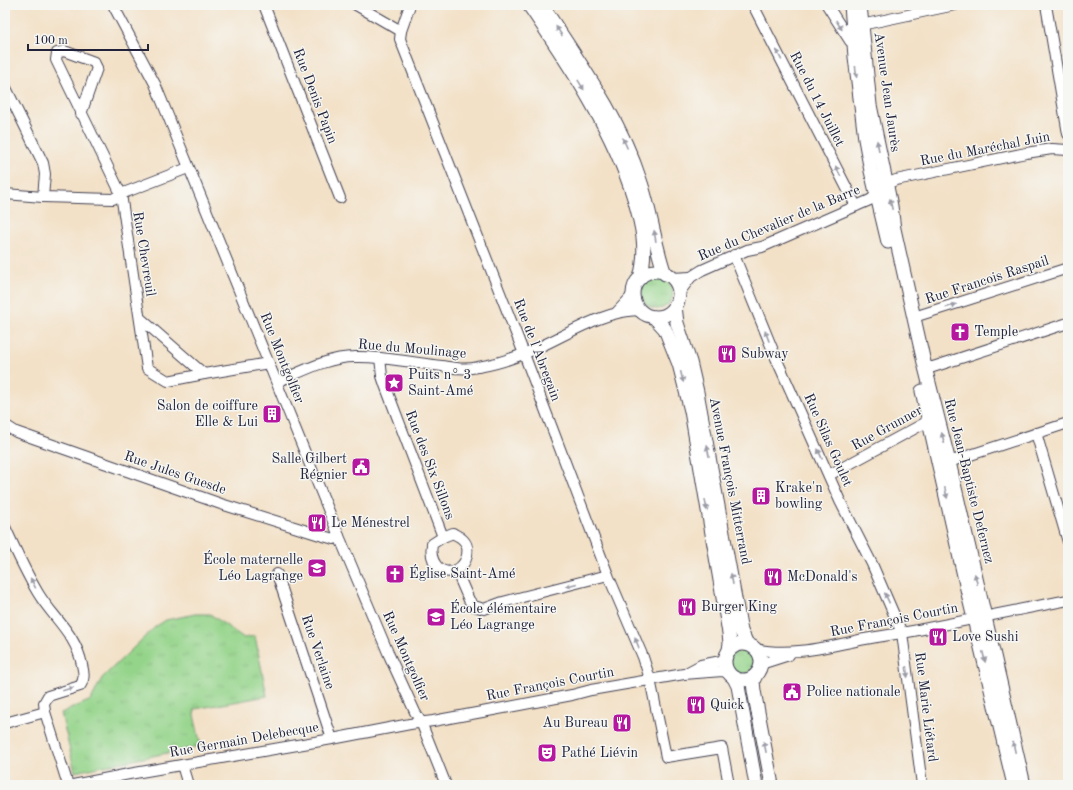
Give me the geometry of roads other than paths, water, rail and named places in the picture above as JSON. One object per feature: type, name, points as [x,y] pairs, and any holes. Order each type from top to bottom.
[{"type":"main road","points":[[529,5],[592,103],[612,141],[627,175],[643,234],[644,251],[640,278],[634,287],[633,292],[634,302],[639,310],[648,316],[664,316],[675,306],[679,293],[675,282],[669,276],[657,250],[650,213],[640,179],[604,101],[542,5]]},
{"type":"main road","name":"Avenue Jean Jaurès","points":[[850,5],[865,138],[870,171],[877,195]]},
{"type":"main road","name":"Avenue Jean Jaurès","points":[[860,5],[870,105],[886,184]]},
{"type":"main road","name":"Rue Jean-Baptiste Defernez","points":[[886,184],[894,229],[925,367],[933,418],[949,462],[1014,785]]},
{"type":"main road","name":"Rue Jean-Baptiste Defernez","points":[[877,195],[933,418],[980,618],[1024,785]]},
{"type":"main road","points":[[640,278],[646,274],[654,272],[669,276]]},
{"type":"main road","points":[[675,306],[677,323],[676,339]]},
{"type":"main road","points":[[654,317],[676,339]]},
{"type":"main road","name":"Avenue François Mitterrand","points":[[676,339],[679,364],[691,411],[735,632]]},
{"type":"main road","points":[[756,785],[738,686],[725,665],[730,643],[735,632],[752,646],[760,657],[758,671],[753,682],[772,785]]},
{"type":"main road","points":[[727,654],[734,646],[741,644],[752,646]]},
{"type":"main road","points":[[731,675],[739,680],[745,680],[751,678],[758,671]]},
{"type":"street","name":"Rue Montgolfier","points":[[113,5],[154,84],[339,536],[392,661],[421,722],[446,785]]},
{"type":"street","name":"Rue Denis Papin","points":[[264,5],[340,198]]},
{"type":"street","points":[[356,5],[401,31],[410,5]]},
{"type":"street","name":"Rue du 14 Juillet","points":[[753,5],[856,206]]},
{"type":"street","name":"Avenue Jean Jaurès","points":[[827,5],[850,41],[854,42]]},
{"type":"street","points":[[861,25],[955,5]]},
{"type":"street","points":[[1046,5],[1065,86],[1068,134]]},
{"type":"street","name":"Rue de l'Abregain","points":[[401,31],[400,39],[412,71],[524,354],[608,575],[643,657],[650,679],[666,757],[722,748],[729,785]]},
{"type":"street","name":"Rue Chevreuil","points":[[81,114],[97,68],[94,62],[64,51],[57,53],[56,60],[81,114],[121,194],[147,368],[168,381],[204,374]]},
{"type":"street","points":[[5,86],[43,163],[45,174],[44,197]]},
{"type":"street","name":"Rue du Maréchal Juin","points":[[886,184],[896,180],[1026,153],[1067,147]]},
{"type":"street","points":[[5,194],[113,199],[121,194],[188,168]]},
{"type":"street","points":[[877,195],[886,184]]},
{"type":"street","name":"Rue du Chevalier de la Barre","points":[[691,277],[702,270],[734,255],[747,250],[762,247],[856,206],[877,195]]},
{"type":"street","name":"Rue Silas Goulet","points":[[734,255],[776,358],[829,475],[872,564],[902,634]]},
{"type":"street","name":"Rue Francois Raspail","points":[[914,317],[1068,268]]},
{"type":"street","points":[[669,276],[691,277]]},
{"type":"street","points":[[679,293],[691,277]]},
{"type":"street","points":[[617,312],[630,298],[633,292]]},
{"type":"street","points":[[617,312],[639,310]]},
{"type":"street","name":"Rue du Moulinage","points":[[277,382],[327,362],[354,356],[465,369],[485,366],[524,354],[594,320],[617,312]]},
{"type":"street","name":"Rue Chevreuil","points":[[140,318],[204,374]]},
{"type":"street","points":[[925,367],[933,367],[1068,323]]},
{"type":"street","name":"Rue des Six Sillons","points":[[380,358],[382,376],[385,385],[443,536]]},
{"type":"street","points":[[204,374],[269,363]]},
{"type":"street","name":"Rue Grunner","points":[[829,475],[933,418]]},
{"type":"street","points":[[949,462],[1068,423]]},
{"type":"street","name":"Rue Jules Guesde","points":[[7,429],[221,504],[334,539],[339,536]]},
{"type":"street","points":[[1036,433],[1068,542]]},
{"type":"street","points":[[5,527],[38,593],[68,633],[78,650],[81,660],[84,673],[80,686],[48,696],[44,703],[45,712],[68,785]]},
{"type":"street","points":[[452,534],[461,538],[467,546],[468,556],[464,564],[456,570],[442,570],[436,566],[431,559],[430,552],[432,544],[443,536],[452,534]]},
{"type":"street","points":[[456,570],[469,600],[474,606],[484,608],[608,575]]},
{"type":"street","name":"Rue Verlaine","points":[[277,574],[332,740]]},
{"type":"street","name":"Rue François Courtin","points":[[809,650],[887,635],[902,634],[1068,600]]},
{"type":"street","name":"Rue Marie Liétard","points":[[902,634],[922,785]]},
{"type":"street","points":[[752,646],[772,652],[809,650]]},
{"type":"street","points":[[758,671],[764,663],[773,659],[809,650]]},
{"type":"street","points":[[684,674],[701,665],[721,661],[727,654]]},
{"type":"street","name":"Rue François Courtin","points":[[421,722],[530,703],[650,679],[684,674],[722,671],[731,675]]},
{"type":"street","points":[[5,723],[45,712]]},
{"type":"street","name":"Rue Germain Delebecque","points":[[73,785],[182,764],[332,740],[421,722]]},
{"type":"street","points":[[182,764],[188,785]]},
{"type":"place","name":"Temple","points":[[960,332]]},
{"type":"place","name":"Subway","points":[[727,354]]},
{"type":"place","name":"Puits n° 3 Saint-Amé","points":[[394,383]]},
{"type":"place","name":"Salon de coiffure Elle & Lui","points":[[272,414]]},
{"type":"place","name":"Salle Gilbert Régnier","points":[[361,467]]},
{"type":"place","name":"Krake'n bowling","points":[[761,496]]},
{"type":"place","name":"Le Ménestrel","points":[[317,523]]},
{"type":"place","name":"École maternelle Léo Lagrange","points":[[317,568]]},
{"type":"place","name":"Église Saint-Amé","points":[[395,574]]},
{"type":"place","name":"McDonald's","points":[[773,577]]},
{"type":"place","name":"Burger King","points":[[687,607]]},
{"type":"place","name":"École élémentaire Léo Lagrange","points":[[436,617]]},
{"type":"place","name":"Love Sushi","points":[[938,637]]},
{"type":"place","name":"Police nationale","points":[[792,692]]},
{"type":"place","name":"Quick","points":[[696,705]]},
{"type":"place","name":"Au Bureau","points":[[622,723]]},
{"type":"place","name":"Pathé Liévin","points":[[547,753]]}]
